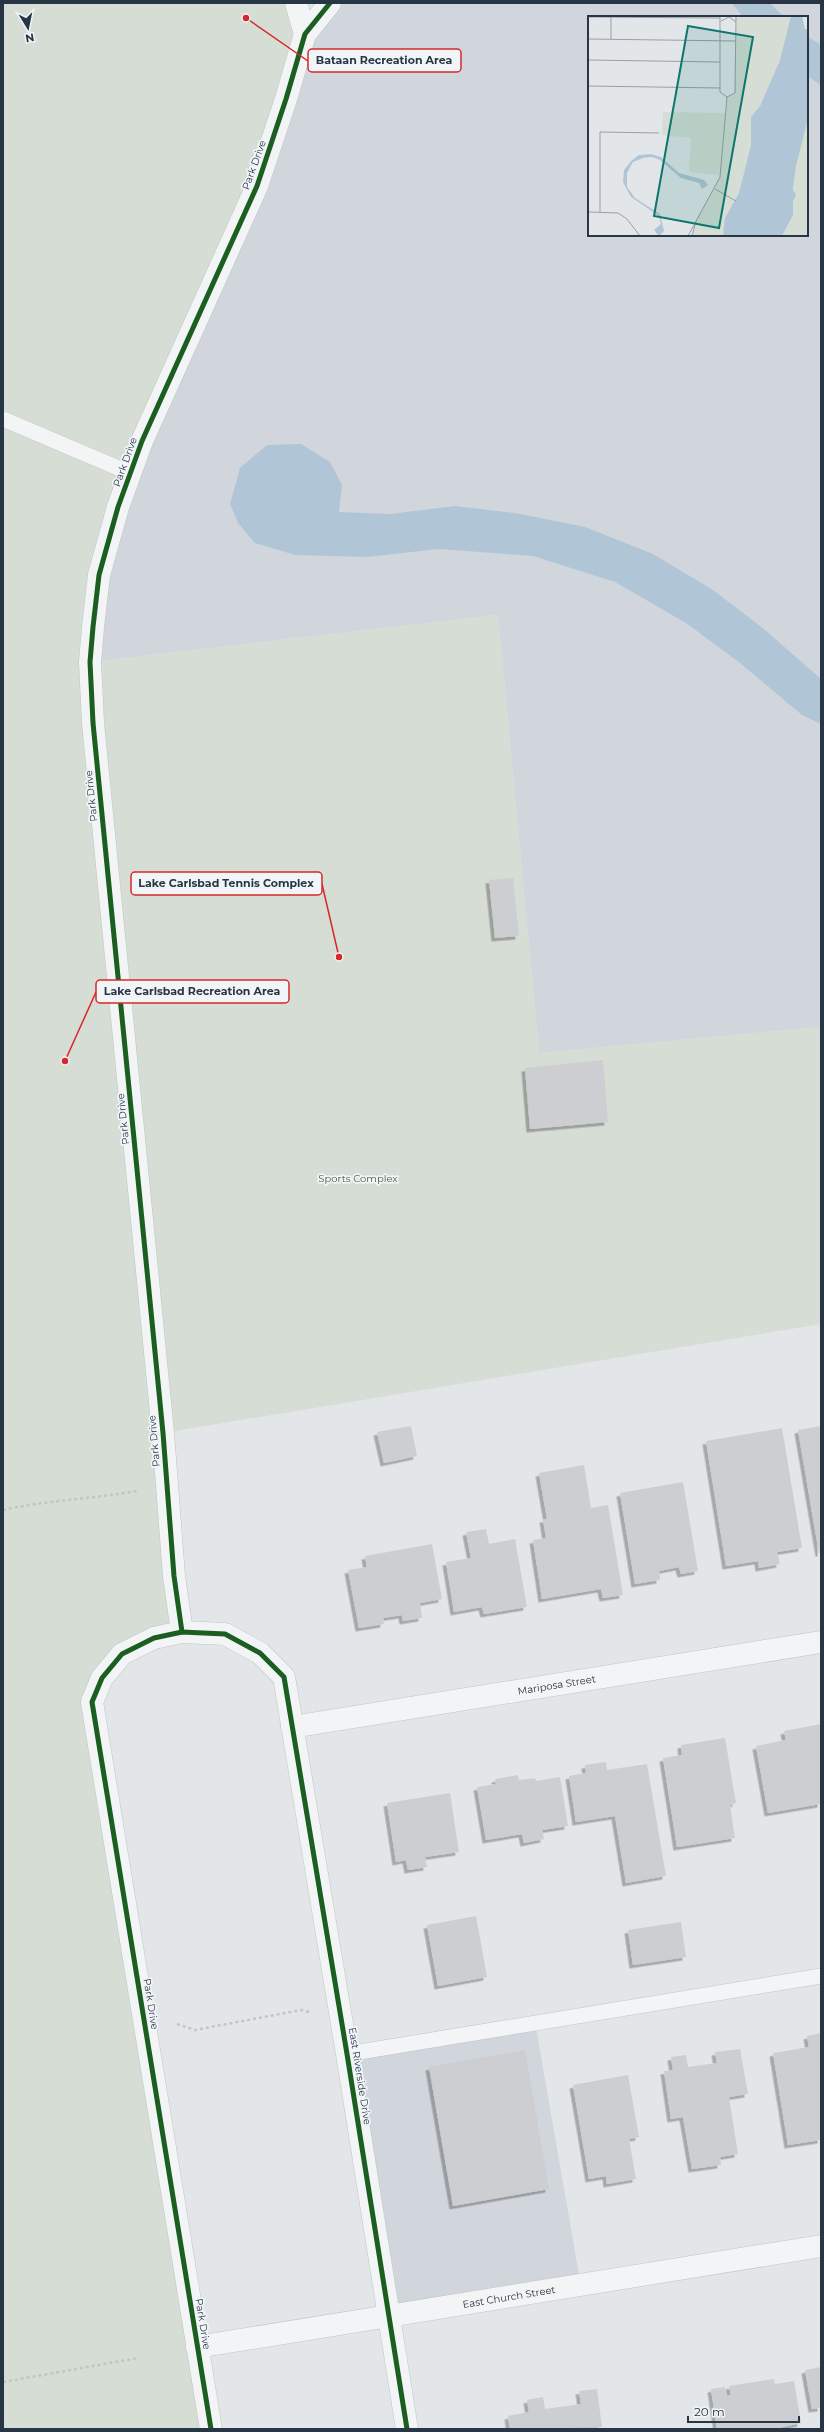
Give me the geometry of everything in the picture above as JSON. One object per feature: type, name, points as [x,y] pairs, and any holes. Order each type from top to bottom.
[{"type":"street","points":[[296,3],[305,34]]},
{"type":"street","name":"Park Drive","points":[[182,1632],[93,723],[90,662],[100,575],[130,474],[184,344],[257,186],[286,99],[305,34],[330,3]]},
{"type":"street","name":"Park Drive","points":[[211,2429],[92,1702],[102,1678],[122,1654],[154,1638],[182,1632],[225,1634],[260,1653],[284,1677],[292,1727]]},
{"type":"street","name":"Mariposa Street","points":[[292,1727],[821,1642]]},
{"type":"street","name":"East Riverside Drive","points":[[292,1727],[348,2054],[407,2429]]},
{"type":"street","name":"East Church Street","points":[[197,2347],[390,2317],[821,2246]]},
{"type":"lane","points":[[3,420],[130,474]]},
{"type":"lane","points":[[348,2054],[821,1976]]},
{"type":"path","points":[[3,1510],[33,1503],[93,1499],[167,1486]]},
{"type":"path","points":[[172,2022],[196,2030],[301,2010],[313,2012]]},
{"type":"path","points":[[3,2382],[138,2358]]},
{"type":"shaded area","points":[[330,3],[821,3],[821,1027],[539,1053],[498,615],[90,662],[99,575],[286,99]]},
{"type":"shaded area","points":[[535,2022],[581,2286],[390,2317],[347,2054]]},
{"type":"green space","name":"Sports Complex","points":[[3,3],[296,3],[305,34],[118,507],[90,662],[498,615],[539,1053],[821,1027],[821,1324],[163,1433],[182,1632],[122,1654],[92,1702],[211,2429],[3,2429]]},
{"type":"water","points":[[732,3],[770,3],[783,16],[742,16]]},
{"type":"water","points":[[808,37],[821,45],[821,85],[808,77]]},
{"type":"water","points":[[301,444],[330,462],[342,485],[339,512],[390,514],[455,506],[515,513],[585,527],[653,554],[713,590],[764,629],[821,679],[821,724],[802,715],[740,663],[686,623],[615,582],[533,556],[438,549],[368,557],[295,555],[255,543],[238,523],[230,504],[240,468],[267,445]]},
{"type":"building","points":[[513,878],[519,936],[495,938],[489,880]]},
{"type":"building","points":[[603,1060],[608,1122],[530,1129],[525,1068]]},
{"type":"building","points":[[411,1426],[417,1456],[384,1463],[377,1432]]},
{"type":"building","points":[[821,1426],[821,1553],[819,1553],[798,1430]]},
{"type":"building","points":[[782,1428],[802,1548],[777,1552],[780,1564],[759,1568],[758,1561],[726,1566],[706,1441]]},
{"type":"building","points":[[584,1465],[591,1508],[608,1505],[623,1595],[603,1598],[601,1589],[542,1599],[533,1540],[546,1538],[543,1519],[547,1519],[539,1473]]},
{"type":"building","points":[[683,1482],[698,1571],[681,1574],[679,1567],[659,1571],[660,1580],[635,1584],[620,1493]]},
{"type":"building","points":[[486,1529],[489,1544],[515,1539],[527,1607],[484,1614],[482,1607],[454,1612],[446,1562],[471,1558],[466,1532]]},
{"type":"building","points":[[432,1544],[442,1599],[420,1603],[422,1618],[403,1621],[402,1615],[383,1618],[384,1624],[359,1628],[348,1570],[367,1567],[365,1556]]},
{"type":"building","points":[[821,1724],[821,1804],[768,1813],[756,1746],[786,1740],[784,1731]]},
{"type":"building","points":[[725,1738],[736,1803],[730,1805],[735,1838],[677,1847],[663,1758],[682,1755],[681,1745]]},
{"type":"building","points":[[606,1762],[607,1770],[647,1764],[666,1876],[626,1883],[615,1816],[576,1822],[569,1776],[586,1773],[585,1765]]},
{"type":"building","points":[[518,1775],[519,1780],[535,1778],[536,1781],[560,1777],[568,1826],[542,1830],[544,1839],[524,1843],[522,1834],[486,1840],[477,1787],[496,1784],[495,1779]]},
{"type":"building","points":[[450,1793],[459,1852],[425,1857],[427,1867],[408,1870],[406,1860],[396,1862],[387,1803]]},
{"type":"building","points":[[476,1916],[487,1977],[438,1986],[427,1925]]},
{"type":"building","points":[[681,1922],[686,1957],[633,1965],[628,1930]]},
{"type":"building","points":[[821,2033],[821,2140],[788,2145],[773,2053],[809,2047],[807,2036]]},
{"type":"building","points":[[740,2049],[748,2094],[729,2097],[738,2154],[720,2157],[721,2165],[692,2169],[683,2117],[671,2119],[664,2071],[673,2070],[671,2057],[686,2055],[688,2067],[717,2063],[715,2052]]},
{"type":"building","points":[[525,2050],[549,2189],[453,2206],[429,2067]]},
{"type":"building","points":[[628,2075],[639,2137],[629,2139],[636,2179],[607,2184],[606,2176],[589,2179],[573,2085]]},
{"type":"building","points":[[821,2367],[821,2408],[812,2409],[805,2370]]},
{"type":"building","points":[[774,2379],[775,2384],[794,2381],[801,2423],[774,2429],[717,2429],[711,2389],[725,2387],[726,2395],[731,2395],[729,2386]]},
{"type":"building","points":[[597,2389],[602,2427],[510,2429],[508,2416],[529,2412],[527,2400],[543,2397],[545,2409],[581,2404],[579,2391]]},
{"type":"cycle path","points":[[182,1632],[174,1576],[163,1433],[93,723],[90,662],[93,627],[99,575],[118,507],[142,441],[257,186],[286,99],[305,34],[330,3]]},
{"type":"cycle path","points":[[211,2429],[92,1702],[102,1678],[122,1654],[154,1638],[182,1632],[225,1634],[260,1653],[284,1677],[347,2054],[407,2429]]},
{"type":"place","name":"Bataan Recreation Area","points":[[246,18]]},
{"type":"place","name":"Lake Carlsbad Tennis Complex","points":[[339,957]]},
{"type":"place","name":"Lake Carlsbad Recreation Area","points":[[65,1061]]}]
